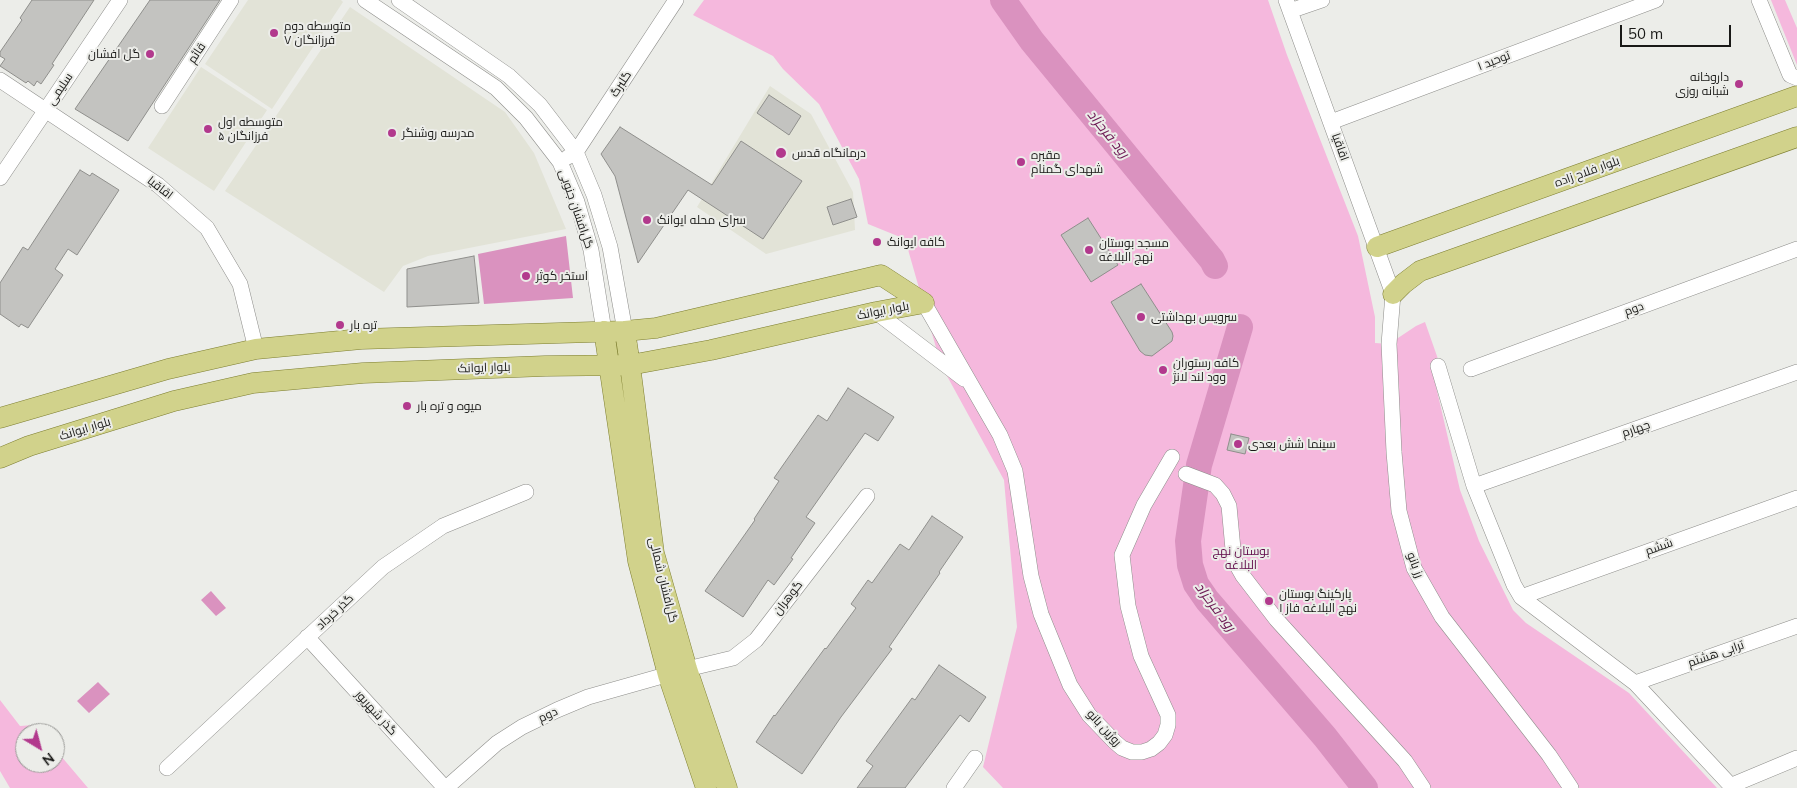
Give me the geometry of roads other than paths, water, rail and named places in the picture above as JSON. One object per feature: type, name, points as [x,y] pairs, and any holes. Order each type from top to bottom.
[{"type":"main road","name":"بلوار فلاح زاده","points":[[1377,247],[1797,96]]},
{"type":"main road","points":[[1393,294],[1420,271],[1797,137]]},
{"type":"main road","name":"بلوار ایوانک","points":[[0,418],[168,369],[256,349],[361,339],[625,331],[656,328],[881,275],[924,303]]},
{"type":"main road","name":"بلوار ایوانک","points":[[0,458],[29,446],[174,401],[252,383],[363,373],[545,366],[630,365],[711,350],[876,312],[924,303]]},
{"type":"main road","name":"گل‌افشان شمالی","points":[[604,331],[638,562],[677,672],[727,788]]},
{"type":"main road","name":"گل‌افشان شمالی","points":[[625,331],[654,553],[677,672],[706,788]]},
{"type":"street","name":"سلیمی","points":[[0,178],[120,0]]},
{"type":"street","name":"قائم","points":[[162,106],[231,0]]},
{"type":"street","name":"گل‌افشان جنوبی","points":[[365,0],[496,88],[526,118],[560,162],[577,202],[591,250],[604,331]]},
{"type":"street","name":"گل‌افشان جنوبی","points":[[399,0],[509,76],[540,105],[576,152],[594,195],[610,247],[625,331]]},
{"type":"street","points":[[387,15],[399,0]]},
{"type":"street","name":"گلبرگ","points":[[560,162],[576,152],[676,0]]},
{"type":"street","points":[[1288,6],[1322,0]]},
{"type":"street","name":"توحید ۱","points":[[1331,122],[1656,0]]},
{"type":"street","points":[[1760,0],[1790,75],[1797,78]]},
{"type":"street","name":"اقاقیا","points":[[1288,6],[1393,294]]},
{"type":"street","name":"اقاقیا","points":[[0,80],[158,185],[207,228],[240,284],[256,349]]},
{"type":"street","name":"دوم","points":[[1471,369],[1797,249]]},
{"type":"street","name":"رز بانو","points":[[1393,294],[1389,344],[1398,511],[1414,568],[1442,617],[1549,754],[1571,788]]},
{"type":"street","points":[[924,303],[970,383]]},
{"type":"street","points":[[876,312],[970,383]]},
{"type":"street","points":[[1438,366],[1474,486],[1514,586],[1521,597],[1635,683],[1732,787],[1797,758]]},
{"type":"street","name":"چهارم","points":[[1474,486],[1797,372]]},
{"type":"street","name":"روژین بانو","points":[[970,383],[1000,435],[1015,471],[1030,576],[1041,614],[1070,686],[1089,716],[1122,748],[1132,752],[1142,752],[1160,743],[1167,730],[1168,715],[1141,656],[1128,606],[1122,555],[1144,505],[1172,457]]},
{"type":"street","points":[[1186,474],[1212,484],[1229,506],[1234,560],[1243,576],[1276,619],[1405,762],[1423,788]]},
{"type":"street","name":"گذر خرداد","points":[[167,768],[383,567],[443,526],[526,492]]},
{"type":"street","name":"گوهران","points":[[677,672],[733,658],[756,640],[867,496]]},
{"type":"street","name":"ششم","points":[[1521,597],[1797,498]]},
{"type":"street","name":"ترابی هشتم","points":[[1635,683],[1797,626]]},
{"type":"street","name":"گذر شهریور","points":[[307,637],[445,788]]},
{"type":"street","name":"دوم","points":[[445,788],[497,743],[522,727],[588,697],[677,672]]},
{"type":"street","points":[[954,788],[975,758]]},
{"type":"waterway","name":"رود فرحزاد","points":[[1003,0],[1032,41],[1215,266]]},
{"type":"waterway","name":"رود فرحزاد","points":[[1240,327],[1199,465],[1188,541],[1190,565],[1196,584],[1207,600],[1325,737],[1365,788]]},
{"type":"place","name":"متوسطه دوم فرزانگان ۷","points":[[274,33]]},
{"type":"place","name":"گل افشان","points":[[150,54]]},
{"type":"place","name":"داروخانه شبانه روزی","points":[[1739,84]]},
{"type":"place","name":"متوسطه اول فرزانگان ۵","points":[[208,129]]},
{"type":"place","name":"مدرسه روشنگر","points":[[392,133]]},
{"type":"place","name":"درمانگاه قدس","points":[[781,153]]},
{"type":"place","name":"مقبره شهدای گمنام","points":[[1021,162]]},
{"type":"place","name":"سرای محله ایوانک","points":[[647,220]]},
{"type":"place","name":"کافه ایوانک","points":[[877,242]]},
{"type":"place","name":"مسجد بوستان نهج البلاغه","points":[[1089,250]]},
{"type":"place","name":"استخر کوثر","points":[[526,276]]},
{"type":"place","name":"سرویس بهداشتی","points":[[1141,317]]},
{"type":"place","name":"تره بار","points":[[340,325]]},
{"type":"place","name":"کافه رستوران وود لند لانژ","points":[[1163,370]]},
{"type":"place","name":"میوه و تره بار","points":[[407,406]]},
{"type":"place","name":"سینما شش بعدی","points":[[1238,444]]},
{"type":"place","name":"پارکینگ بوستان نهج البلاغه فاز ۱","points":[[1269,601]]},
{"type":"park label","name":"بوستان نهج البلاغه","points":[[1241,558]]}]
